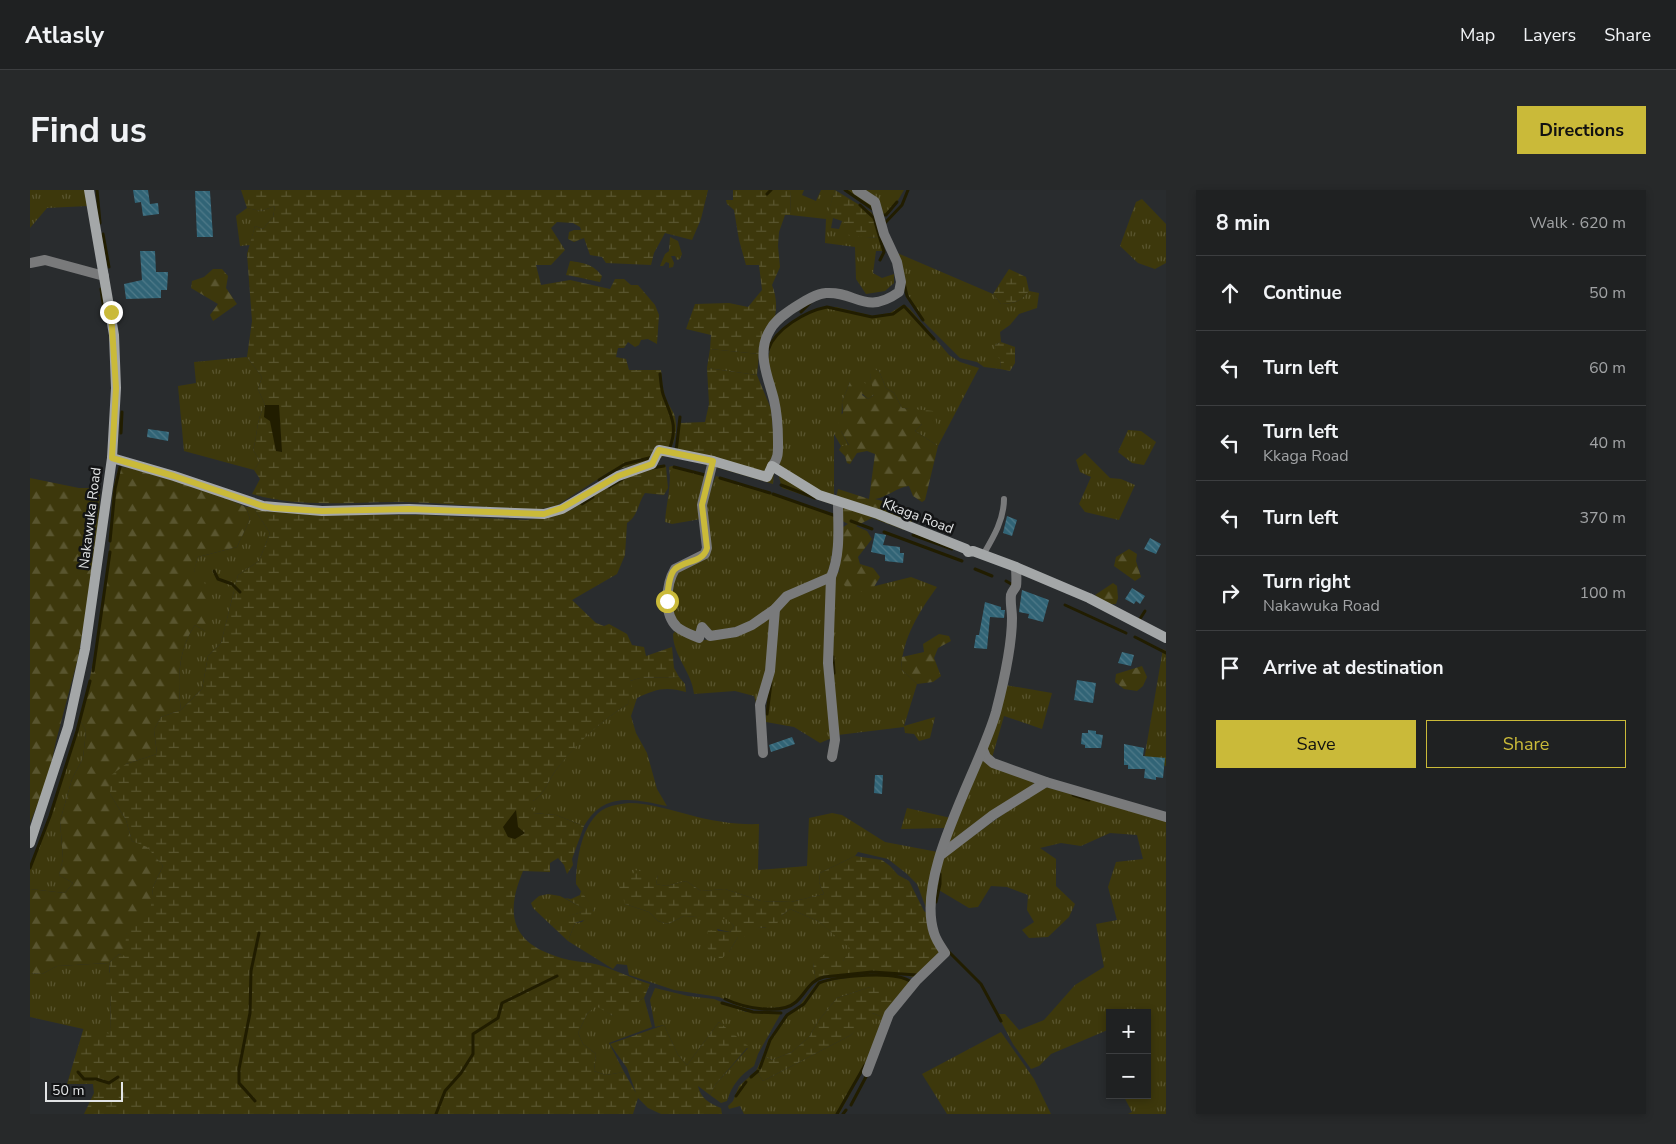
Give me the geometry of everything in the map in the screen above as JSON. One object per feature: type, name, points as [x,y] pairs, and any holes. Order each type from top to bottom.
[{"type":"street","name":"Nakawuka Road","points":[[30,844],[68,727],[85,649],[112,458],[116,396],[114,344],[89,190]]},
{"type":"street","points":[[112,458],[269,507],[322,511],[409,509],[537,515],[554,512],[618,476],[652,464],[659,450],[713,461],[768,477],[772,466],[778,460],[778,422],[763,351],[769,330],[776,320],[803,302],[820,294],[829,293],[870,303],[887,300],[899,292],[901,282],[898,262],[884,234],[875,202],[857,190]]},
{"type":"street","points":[[30,263],[39,260],[51,261],[104,276]]},
{"type":"street","points":[[713,461],[702,505],[707,548],[705,554],[675,569],[672,574],[667,601],[671,617],[677,627],[700,638],[702,627],[710,636],[736,632],[752,625],[775,609],[787,596],[831,577]]},
{"type":"street","name":"Kkaga Road","points":[[772,466],[819,495],[905,525],[966,549],[968,552],[983,555],[1016,567],[1089,598],[1166,638]]},
{"type":"street","points":[[832,757],[835,740],[828,662],[831,577],[836,566],[838,502]]},
{"type":"street","points":[[867,1072],[890,1014],[916,981],[945,953],[934,934],[930,903],[936,864],[942,854],[958,805],[983,750],[1001,691],[1012,618],[1011,593],[1016,587],[1016,567]]},
{"type":"street","points":[[763,753],[760,705],[770,671],[775,609]]},
{"type":"street","points":[[983,750],[986,758],[993,763],[1046,782],[1166,817]]},
{"type":"street","points":[[942,854],[987,819],[1046,782]]},
{"type":"lane","points":[[983,555],[996,532],[1004,509],[1004,499]]},
{"type":"green space","points":[[30,190],[86,190],[88,206],[47,208],[30,228]]},
{"type":"green space","points":[[241,190],[708,190],[701,219],[692,240],[665,233],[654,253],[651,265],[606,263],[602,257],[590,255],[584,238],[574,242],[568,239],[569,232],[581,230],[580,227],[573,223],[557,222],[551,228],[565,250],[551,265],[536,265],[541,285],[570,280],[610,289],[615,279],[624,279],[631,285],[638,285],[655,305],[659,315],[657,344],[648,339],[641,340],[639,345],[635,347],[628,342],[624,348],[618,348],[616,357],[626,359],[629,370],[661,370],[662,385],[674,414],[676,426],[673,444],[663,457],[609,472],[556,506],[540,509],[404,502],[308,503],[271,499],[252,494],[260,479],[254,470],[260,461],[253,450],[259,421],[265,405],[258,389],[262,377],[247,357],[252,321],[247,254],[255,226],[263,229],[273,217],[275,206],[261,211],[247,208]]},
{"type":"green space","points":[[733,190],[791,190],[790,215],[785,215],[779,232],[780,267],[772,285],[775,294],[776,312],[768,337],[759,354],[710,349],[711,335],[686,329],[695,304],[729,303],[748,307],[762,290],[759,265],[746,265],[739,240],[734,210],[727,204],[726,200],[733,200]]},
{"type":"green space","points":[[791,190],[804,190],[802,195],[816,201],[821,190],[835,190],[827,218],[833,218],[831,228],[839,229],[842,221],[866,237],[881,238],[884,251],[876,251],[873,273],[882,278],[894,274],[894,283],[885,291],[866,294],[856,279],[855,247],[825,243],[826,219],[790,215]]},
{"type":"green space","points":[[835,190],[871,212],[875,218],[881,238],[849,236],[842,221],[833,218],[826,219]]},
{"type":"green space","points":[[843,190],[904,190],[894,207],[883,216]]},
{"type":"green space","points":[[1142,199],[1166,224],[1166,263],[1155,269],[1138,263],[1120,246],[1136,202]]},
{"type":"green space","points":[[275,206],[273,217],[263,229],[255,226],[250,245],[240,246],[236,216],[247,208],[261,211]]},
{"type":"green space","points":[[670,237],[678,241],[682,254],[680,259],[677,260],[675,256],[671,256],[674,263],[673,267],[669,268],[669,263],[666,262],[663,266],[660,266],[665,254],[669,251]]},
{"type":"green space","points":[[888,249],[993,294],[1001,304],[1017,301],[1029,291],[1039,293],[1037,308],[1019,314],[1010,325],[1000,332],[1001,342],[995,345],[1001,360],[1000,369],[984,367],[977,362],[960,358],[924,322],[907,298],[898,269]]},
{"type":"green space","points":[[570,261],[584,263],[595,269],[602,276],[600,282],[566,275]]},
{"type":"green space","points":[[213,269],[222,269],[228,276],[226,288],[237,304],[213,321],[210,315],[218,304],[191,288],[192,281],[204,277]]},
{"type":"green space","points":[[1009,269],[1026,277],[1029,291],[1017,301],[1001,304],[993,294]]},
{"type":"green space","points":[[903,305],[909,308],[949,355],[960,362],[979,368],[938,446],[915,431],[922,424],[916,410],[902,408],[894,393],[886,388],[879,371],[873,369],[870,376],[875,394],[868,399],[850,382],[842,402],[841,431],[849,446],[841,446],[834,434],[834,505],[782,488],[779,477],[780,458],[765,373],[772,340],[776,334],[794,321],[822,307],[836,307],[873,316],[890,313]]},
{"type":"green space","points":[[1001,342],[1015,347],[1015,363],[1010,371],[1000,369],[1001,360],[996,355],[995,345]]},
{"type":"green space","points":[[710,349],[759,354],[757,375],[707,368]]},
{"type":"green space","points":[[247,357],[262,377],[258,389],[265,405],[259,421],[253,450],[260,461],[254,470],[184,451],[178,386],[196,383],[194,362]]},
{"type":"green space","points":[[707,368],[757,375],[771,409],[775,455],[773,484],[698,462],[675,451],[680,423],[705,422],[709,404]]},
{"type":"green space","points":[[872,368],[879,371],[886,388],[894,393],[902,408],[933,411],[937,425],[930,428],[922,424],[915,431],[938,446],[925,500],[922,502],[913,496],[909,486],[875,499],[912,509],[912,521],[907,528],[904,530],[872,518],[856,526],[867,531],[872,539],[858,557],[860,564],[873,568],[880,577],[872,590],[858,592],[848,589],[842,582],[839,572],[843,527],[848,524],[839,519],[835,501],[838,489],[869,499],[875,454],[867,451],[857,453],[850,464],[847,463],[845,456],[839,450],[841,446],[849,445],[841,431],[837,418],[843,413],[842,402],[850,382],[859,379],[866,384],[862,395],[868,399],[874,395],[870,376]]},
{"type":"green space","points":[[1128,430],[1141,431],[1156,442],[1144,465],[1132,463],[1118,452]]},
{"type":"green space","points":[[1085,453],[1110,478],[1121,479],[1135,485],[1119,520],[1085,512],[1079,504],[1091,477],[1080,472],[1076,460]]},
{"type":"green space","points":[[664,465],[666,467],[668,488],[664,495],[645,493],[636,513],[627,523],[625,555],[617,574],[572,600],[596,623],[604,626],[609,624],[627,634],[632,645],[644,647],[646,656],[672,647],[674,668],[679,677],[640,678],[630,681],[632,684],[628,704],[599,725],[580,742],[556,770],[540,795],[533,801],[533,813],[556,815],[584,826],[572,859],[573,865],[567,874],[564,865],[558,858],[550,863],[550,872],[523,871],[514,904],[514,918],[518,929],[537,948],[569,960],[599,965],[650,984],[644,998],[640,1000],[628,1021],[613,1016],[596,1006],[587,1014],[578,1033],[583,1044],[596,1054],[594,1071],[606,1075],[624,1072],[636,1093],[627,1068],[610,1044],[664,1025],[678,1055],[687,1065],[719,1022],[753,1050],[747,1048],[715,1085],[710,1095],[698,1086],[703,1097],[721,1108],[722,1114],[661,1114],[648,1108],[638,1098],[633,1114],[84,1114],[94,1093],[93,1084],[67,1084],[84,1027],[110,1034],[111,993],[103,982],[110,972],[109,963],[119,954],[125,956],[126,934],[134,917],[150,914],[153,887],[163,866],[147,847],[132,841],[126,820],[110,794],[110,776],[126,764],[157,754],[154,730],[161,717],[181,710],[202,689],[208,656],[221,643],[238,575],[259,561],[270,533],[253,507],[326,515],[423,515],[526,520],[552,517],[571,510],[600,490],[642,469]]},
{"type":"green space","points":[[672,466],[711,475],[701,519],[672,524],[665,522],[669,488],[669,467]]},
{"type":"green space","points":[[120,467],[130,468],[210,491],[246,507],[250,519],[237,547],[198,557],[194,571],[212,592],[205,631],[195,625],[189,634],[182,655],[179,677],[181,710],[161,717],[154,730],[157,754],[126,764],[110,794],[126,820],[132,841],[147,846],[163,866],[153,887],[151,914],[126,934],[126,957],[119,954],[109,963],[57,966],[42,974],[30,973],[30,889],[65,893],[73,883],[59,875],[63,859],[60,821],[72,779],[83,758],[86,731],[80,720],[90,679],[101,617],[109,554],[112,497],[116,476]]},
{"type":"green space","points":[[716,476],[838,515],[839,520],[828,574],[779,601],[748,624],[707,634],[688,630],[677,621],[670,604],[675,573],[707,556],[703,507]]},
{"type":"green space","points":[[30,478],[79,488],[98,488],[100,494],[96,555],[78,658],[48,779],[30,823]]},
{"type":"green space","points":[[246,507],[253,507],[270,533],[259,561],[238,575],[221,643],[208,656],[202,689],[181,710],[179,677],[185,644],[195,625],[205,631],[194,570],[198,557],[237,547],[250,519]]},
{"type":"green space","points":[[1129,549],[1137,554],[1136,561],[1141,577],[1135,581],[1114,566],[1116,557]]},
{"type":"green space","points":[[837,570],[855,591],[911,577],[937,587],[913,625],[902,657],[901,669],[917,684],[904,726],[935,717],[930,738],[919,741],[914,734],[905,733],[904,727],[838,735],[833,665],[834,575]]},
{"type":"green space","points":[[826,582],[832,738],[820,743],[794,727],[766,722],[766,712],[776,619],[782,603]]},
{"type":"green space","points":[[1113,583],[1117,586],[1118,598],[1116,604],[1107,604],[1095,595]]},
{"type":"green space","points":[[771,617],[759,713],[754,696],[735,691],[694,694],[690,678],[676,650],[673,634],[675,631],[701,640],[713,640]]},
{"type":"green space","points":[[939,634],[949,636],[951,641],[938,648],[934,658],[941,676],[933,682],[917,684],[901,669],[902,657],[924,652],[923,644]]},
{"type":"green space","points":[[1163,649],[1166,651],[1166,766],[1144,760]]},
{"type":"green space","points":[[1142,666],[1147,677],[1143,686],[1137,691],[1124,689],[1115,682],[1116,674]]},
{"type":"green space","points":[[679,677],[685,684],[686,692],[666,689],[643,695],[637,698],[631,716],[636,733],[647,753],[657,789],[667,806],[632,800],[610,802],[592,815],[584,826],[556,815],[533,813],[533,801],[543,791],[571,751],[598,725],[628,704],[630,681],[640,678]]},
{"type":"green space","points":[[1005,685],[1052,693],[1042,729],[1004,716],[992,758],[986,753]]},
{"type":"green space","points":[[80,720],[86,731],[83,758],[72,779],[60,821],[63,859],[59,875],[73,883],[65,893],[30,889],[30,868],[50,816]]},
{"type":"green space","points":[[983,755],[1034,783],[1033,786],[945,851]]},
{"type":"green space","points":[[1042,786],[1166,820],[1166,1114],[1128,1114],[1132,1112],[1125,1099],[1151,1099],[1151,1009],[1106,1009],[1106,1031],[1051,1054],[1039,1066],[1031,1069],[1013,1044],[997,1014],[1005,1014],[1019,1030],[1044,1020],[1075,985],[1104,967],[1096,924],[1117,920],[1108,887],[1116,862],[1143,859],[1137,835],[1110,833],[1081,846],[1061,843],[1040,848],[1056,859],[1056,886],[1075,904],[1069,917],[1048,937],[1029,938],[1022,930],[1034,922],[1027,910],[1028,895],[1007,887],[991,886],[978,907],[969,908],[937,889],[943,858]]},
{"type":"green space","points":[[629,803],[652,805],[715,821],[759,824],[758,870],[807,866],[809,818],[832,813],[842,815],[885,842],[938,852],[926,908],[917,884],[907,874],[888,859],[858,852],[855,856],[820,873],[819,882],[824,894],[791,902],[761,901],[725,889],[701,891],[686,881],[666,886],[656,884],[658,875],[625,904],[649,912],[658,921],[668,924],[684,916],[726,918],[734,926],[730,932],[717,929],[729,952],[738,937],[744,936],[756,927],[765,928],[790,909],[818,921],[852,949],[843,961],[813,963],[816,981],[791,1007],[755,1009],[741,1007],[719,997],[674,990],[629,975],[627,965],[617,964],[613,969],[568,941],[575,923],[582,922],[594,910],[576,884],[579,854],[586,832],[591,822],[606,808]]},
{"type":"green space","points":[[907,808],[951,818],[946,828],[901,829]]},
{"type":"green space","points":[[855,856],[882,860],[898,875],[909,881],[924,911],[928,914],[940,951],[919,974],[913,977],[889,973],[866,973],[820,978],[816,981],[813,963],[830,950],[843,961],[851,949],[818,921],[790,909],[782,915],[775,927],[756,928],[744,937],[738,937],[729,952],[719,961],[708,948],[707,935],[708,930],[730,932],[734,926],[726,919],[684,916],[668,924],[658,921],[649,912],[625,904],[619,886],[620,879],[631,878],[635,870],[658,875],[656,884],[666,886],[686,881],[701,891],[725,889],[761,901],[791,902],[824,894],[819,882],[820,873]]},
{"type":"green space","points":[[581,891],[594,909],[590,918],[575,923],[568,941],[552,926],[564,917],[586,910],[565,898],[571,899],[580,895]]},
{"type":"green space","points":[[548,894],[560,896],[587,910],[564,918],[552,926],[533,908],[531,903],[539,896]]},
{"type":"green space","points":[[109,963],[111,993],[110,1035],[30,1017],[30,973],[42,974],[57,966]]},
{"type":"green space","points":[[876,974],[900,976],[912,980],[902,997],[870,987],[837,998],[819,1020],[809,1037],[792,1052],[772,1060],[763,1056],[768,1041],[785,1016],[800,1005],[818,982]]},
{"type":"green space","points":[[870,987],[880,988],[902,997],[886,1019],[873,1013],[870,1019],[851,1035],[763,1081],[756,1071],[763,1056],[772,1060],[792,1052],[809,1037],[819,1020],[837,998]]},
{"type":"green space","points":[[655,988],[688,996],[714,999],[746,1012],[781,1013],[758,1054],[754,1066],[737,1081],[727,1101],[721,1103],[710,1095],[715,1085],[748,1048],[719,1022],[687,1065],[678,1055],[664,1025],[655,1027],[650,1000]]},
{"type":"green space","points":[[644,998],[652,1027],[609,1043],[624,1072],[606,1075],[594,1071],[596,1054],[583,1044],[578,1033],[587,1014],[596,1005],[613,1016]]},
{"type":"green space","points":[[873,1013],[886,1019],[863,1070],[839,1114],[744,1114],[740,1106],[729,1109],[728,1106],[733,1101],[739,1086],[756,1071],[763,1081],[851,1035]]},
{"type":"green space","points":[[1001,1032],[1034,1079],[1051,1114],[947,1114],[922,1074]]},
{"type":"shaded area","points":[[265,405],[279,405],[282,452],[276,451],[270,421],[264,417]]},
{"type":"shaded area","points":[[516,810],[518,827],[525,833],[515,839],[508,837],[503,827]]},
{"type":"building","points":[[133,190],[148,190],[150,204],[158,203],[159,214],[143,216],[141,202],[135,203]]},
{"type":"building","points":[[195,191],[210,191],[213,237],[197,237]]},
{"type":"building","points":[[140,251],[155,251],[156,272],[168,272],[167,290],[161,290],[161,298],[126,299],[124,284],[142,280]]},
{"type":"building","points":[[148,429],[169,432],[168,441],[147,437]]},
{"type":"building","points":[[1007,516],[1017,520],[1012,536],[1003,533]]},
{"type":"building","points":[[875,533],[886,535],[883,545],[900,547],[900,553],[904,553],[903,563],[885,561],[885,555],[871,552]]},
{"type":"building","points":[[1150,538],[1161,544],[1156,554],[1144,549]]},
{"type":"building","points":[[1132,588],[1145,596],[1140,604],[1136,601],[1134,604],[1125,599]]},
{"type":"building","points":[[1022,590],[1049,600],[1043,622],[1028,618],[1029,614],[1019,612]]},
{"type":"building","points":[[985,602],[1005,610],[1004,618],[990,617],[987,649],[974,648],[976,635],[979,635]]},
{"type":"building","points":[[1122,652],[1134,655],[1131,666],[1118,663]]},
{"type":"building","points":[[1077,680],[1096,683],[1093,703],[1074,700]]},
{"type":"building","points":[[1088,730],[1096,731],[1096,734],[1103,735],[1101,748],[1085,748],[1085,745],[1081,744],[1082,733],[1088,733]]},
{"type":"building","points":[[792,737],[795,744],[771,752],[769,745]]},
{"type":"building","points":[[1124,744],[1144,748],[1143,756],[1165,758],[1163,778],[1156,777],[1156,780],[1144,778],[1145,769],[1128,769],[1128,765],[1124,765]]},
{"type":"building","points":[[875,775],[883,775],[882,794],[874,793]]},
{"type":"waterway","points":[[97,190],[100,223]]},
{"type":"waterway","points":[[767,194],[771,190]]},
{"type":"waterway","points":[[845,190],[874,210]]},
{"type":"waterway","points":[[884,224],[902,205],[908,190]]},
{"type":"waterway","points":[[881,215],[886,215],[897,202]]},
{"type":"waterway","points":[[860,205],[874,218],[884,252],[880,260]]},
{"type":"waterway","points":[[103,234],[109,267]]},
{"type":"waterway","points":[[904,283],[907,296],[923,320]]},
{"type":"waterway","points":[[101,289],[104,310]]},
{"type":"waterway","points":[[801,312],[811,302]]},
{"type":"waterway","points":[[768,350],[777,335],[792,322],[810,312],[827,307],[872,317],[893,314],[904,306],[934,339]]},
{"type":"waterway","points":[[660,374],[662,391],[673,423],[672,442],[669,450]]},
{"type":"waterway","points":[[121,433],[122,412]]},
{"type":"waterway","points":[[676,452],[680,417]]},
{"type":"waterway","points":[[599,480],[625,464],[653,457]]},
{"type":"waterway","points":[[652,468],[664,466]]},
{"type":"waterway","points":[[110,541],[115,489],[120,467]]},
{"type":"waterway","points":[[674,467],[709,476]]},
{"type":"waterway","points":[[720,478],[770,493]]},
{"type":"waterway","points":[[609,487],[623,479]]},
{"type":"waterway","points":[[781,485],[815,498]]},
{"type":"waterway","points":[[773,494],[836,516]]},
{"type":"waterway","points":[[582,504],[593,497]]},
{"type":"waterway","points":[[851,521],[872,529]]},
{"type":"waterway","points":[[884,532],[962,561]]},
{"type":"waterway","points":[[913,535],[952,549]]},
{"type":"waterway","points":[[93,671],[110,552]]},
{"type":"waterway","points":[[975,569],[992,576]]},
{"type":"waterway","points":[[214,571],[218,579],[232,584],[240,592]]},
{"type":"waterway","points":[[1006,581],[1013,585]]},
{"type":"waterway","points":[[1065,605],[1126,633]]},
{"type":"waterway","points":[[1138,622],[1145,611]]},
{"type":"waterway","points":[[1135,637],[1166,653]]},
{"type":"waterway","points":[[833,657],[834,673]]},
{"type":"waterway","points":[[30,868],[50,816],[77,731],[90,681]]},
{"type":"waterway","points":[[767,714],[771,683]]},
{"type":"waterway","points":[[1073,795],[1089,800]]},
{"type":"waterway","points":[[936,902],[940,874]]},
{"type":"waterway","points":[[255,1101],[239,1083],[239,1069],[250,1013],[251,971],[259,933]]},
{"type":"waterway","points":[[947,950],[981,984],[1001,1021]]},
{"type":"waterway","points":[[725,999],[761,1009],[781,1009],[796,1002],[815,981],[824,977],[872,972],[917,975]]},
{"type":"waterway","points":[[760,1068],[770,1040],[787,1015],[804,1004],[819,983],[827,980],[866,975],[892,976],[911,982]]},
{"type":"waterway","points":[[436,1114],[445,1091],[461,1073],[473,1054],[473,1034],[498,1018],[502,1003],[557,976]]},
{"type":"waterway","points":[[722,1003],[753,1012],[781,1013]]},
{"type":"waterway","points":[[837,1114],[865,1065]]},
{"type":"waterway","points":[[751,1077],[758,1071]]},
{"type":"waterway","points":[[78,1072],[84,1079],[96,1079],[109,1083],[118,1077]]},
{"type":"waterway","points":[[851,1105],[868,1073]]},
{"type":"waterway","points":[[736,1096],[746,1082]]},
{"type":"waterway","points":[[843,1114],[846,1110]]},
{"type":"route","points":[[111,312],[116,388],[112,458],[174,476],[263,506],[322,511],[409,509],[496,514],[549,514],[571,504],[605,482],[652,464],[659,450],[713,461],[702,505],[707,548],[705,554],[699,559],[675,569],[672,574],[667,601]]}]
